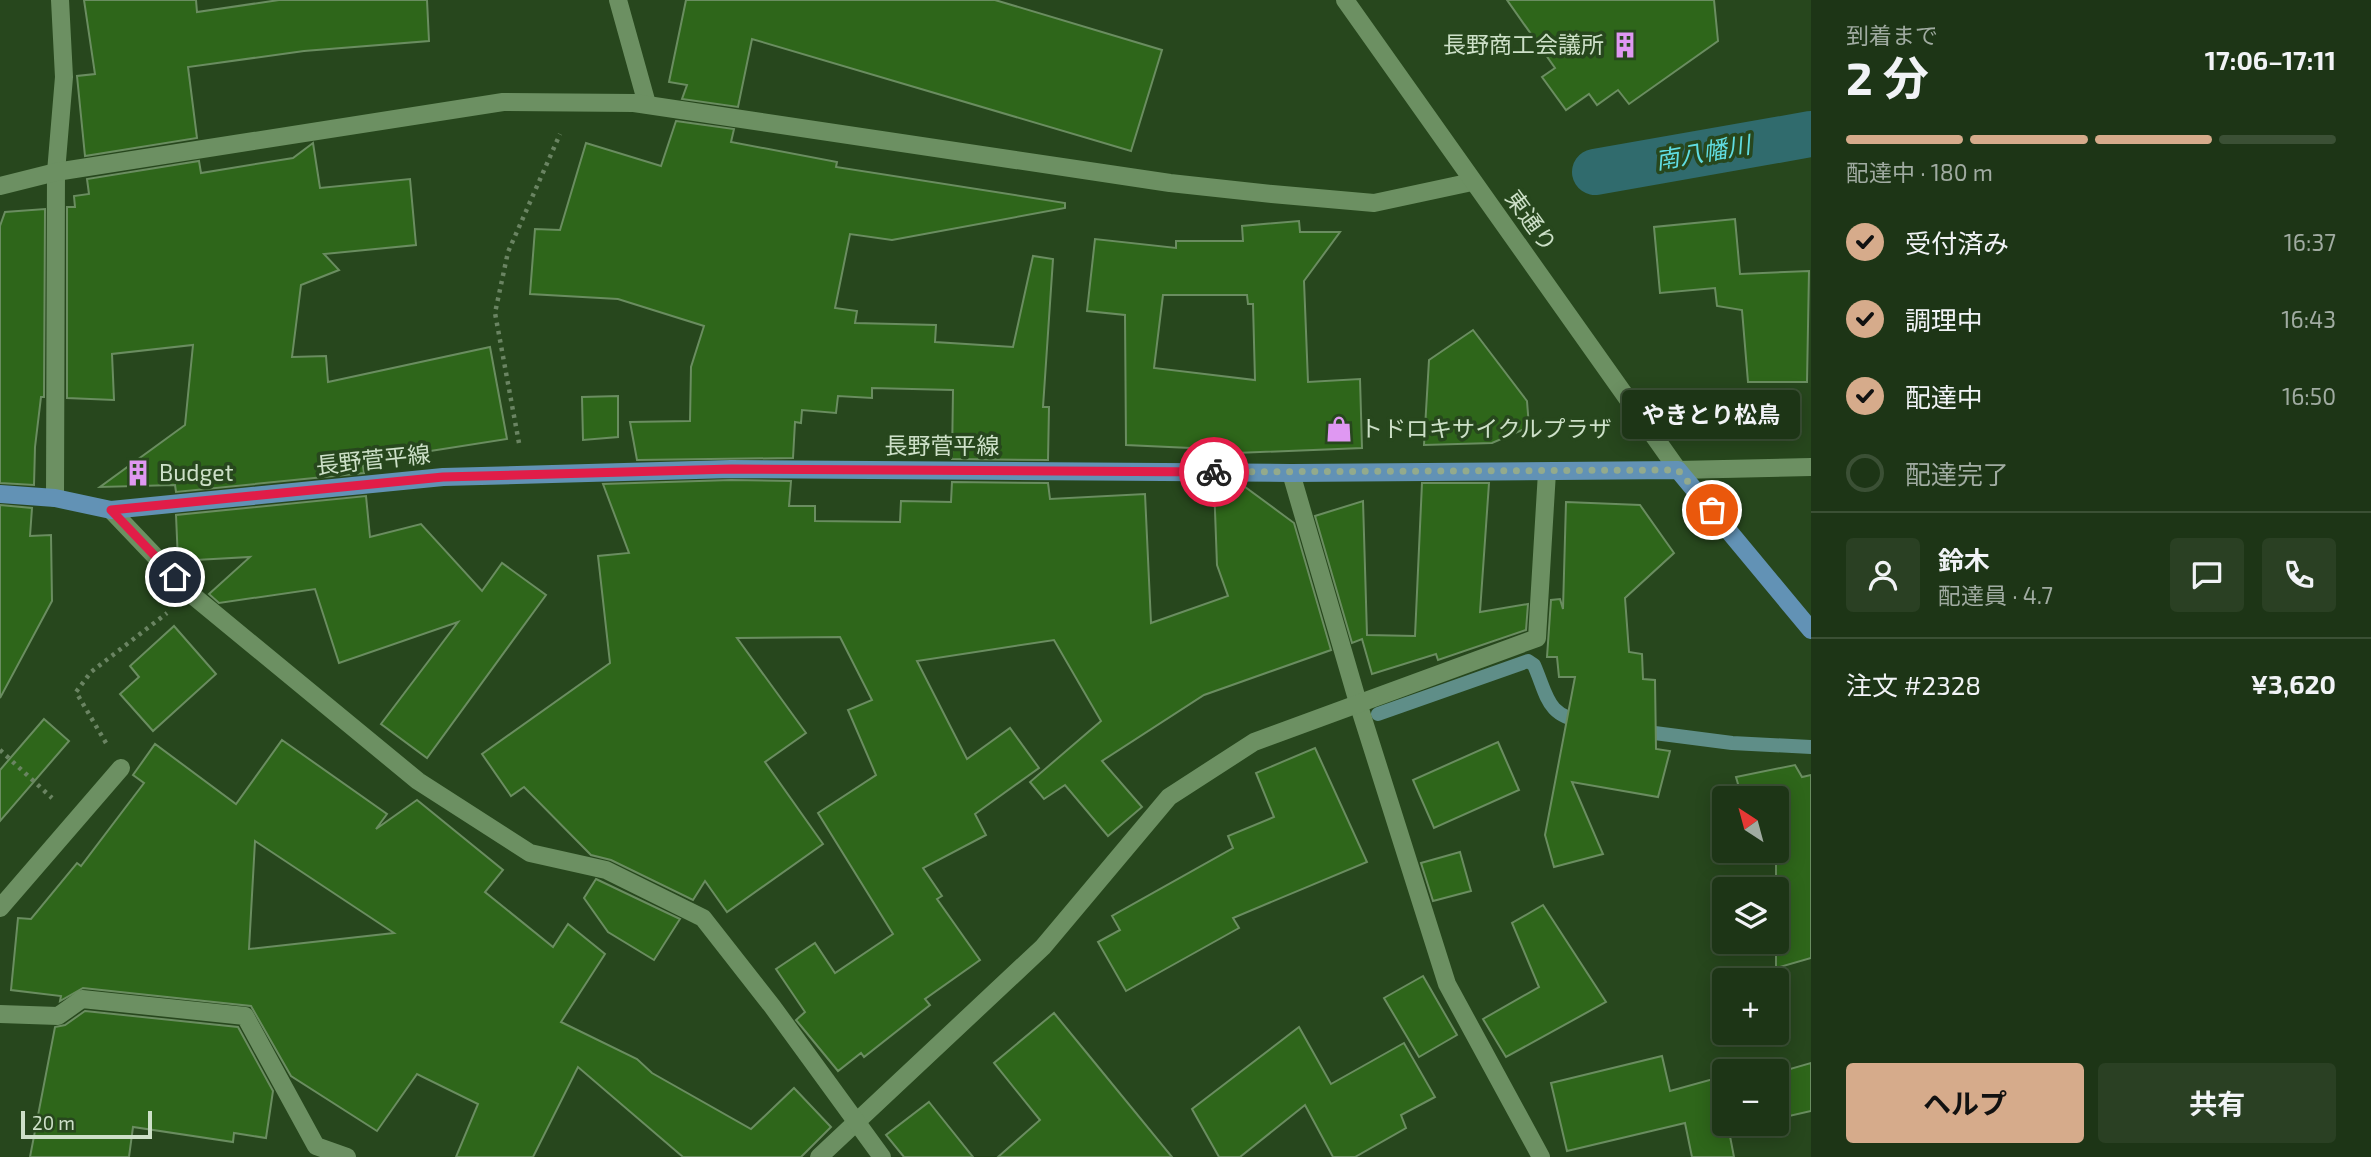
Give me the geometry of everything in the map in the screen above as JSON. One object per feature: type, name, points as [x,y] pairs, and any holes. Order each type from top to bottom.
[{"type":"main road","name":"長野菅平線","points":[[0,494],[55,498],[111,510],[443,477],[732,469],[1291,473],[1678,470]]},
{"type":"main road","points":[[1678,470],[1811,630]]},
{"type":"street","points":[[55,498],[56,172],[64,77],[60,0]]},
{"type":"street","points":[[618,0],[647,104]]},
{"type":"street","name":"東通り","points":[[1345,0],[1678,470]]},
{"type":"street","points":[[0,186],[56,172],[503,102],[647,104],[1170,183],[1374,203],[1472,182]]},
{"type":"street","points":[[1678,470],[1811,467]]},
{"type":"street","points":[[819,1157],[1043,947],[1169,797],[1254,743],[1536,638],[1547,472]]},
{"type":"street","points":[[1291,473],[1359,706],[1447,984],[1541,1157]]},
{"type":"street","points":[[111,510],[191,594],[418,781],[530,853],[606,870],[703,918],[772,1006],[882,1157]]},
{"type":"street","points":[[0,908],[121,768]]},
{"type":"street","points":[[0,1014],[58,1016],[82,999],[245,1016],[316,1146],[347,1157]]},
{"type":"path","points":[[526,475],[495,313],[508,252],[574,103]]},
{"type":"path","points":[[121,768],[76,692],[91,672],[191,594]]},
{"type":"path","points":[[0,750],[76,820]]},
{"type":"building","points":[[84,0],[196,0],[197,12],[279,0],[427,0],[429,41],[304,51],[188,67],[197,138],[85,156],[77,76],[95,74]]},
{"type":"building","points":[[686,0],[995,0],[1162,50],[1131,151],[752,39],[738,107],[682,99],[687,85],[669,82]]},
{"type":"building","name":"長野商工会議所","points":[[1507,0],[1714,0],[1718,41],[1629,104],[1618,90],[1597,105],[1589,94],[1566,110],[1542,77],[1555,68]]},
{"type":"building","points":[[676,121],[734,129],[731,142],[837,162],[836,167],[1065,203],[1065,208],[892,240],[850,234],[835,308],[857,311],[855,323],[936,325],[935,342],[1013,347],[1033,256],[1053,259],[1043,407],[1049,407],[1048,460],[952,459],[953,390],[872,388],[872,398],[838,396],[836,413],[802,410],[801,423],[795,422],[793,458],[637,460],[630,422],[690,421],[691,367],[704,326],[618,299],[530,294],[535,229],[560,230],[586,143],[661,166]]},
{"type":"building","points":[[313,143],[320,188],[410,179],[416,245],[324,254],[339,270],[301,285],[292,357],[326,356],[328,382],[490,347],[507,439],[424,452],[363,466],[364,473],[176,492],[175,485],[100,487],[185,425],[193,345],[112,354],[114,400],[67,398],[67,207],[75,207],[74,196],[89,194],[87,179],[199,161],[201,173],[293,158]]},
{"type":"building","points":[[45,209],[44,397],[41,397],[35,447],[34,485],[0,483],[0,226],[5,212]]},
{"type":"building","points":[[1735,219],[1740,274],[1809,271],[1807,382],[1748,382],[1742,310],[1717,306],[1715,288],[1660,293],[1654,227]]},
{"type":"building","points":[[1299,221],[1300,232],[1340,232],[1304,281],[1308,382],[1360,379],[1362,448],[1212,454],[1212,449],[1126,445],[1125,315],[1087,311],[1095,239],[1176,248],[1176,241],[1243,241],[1242,226]],"holes":[[[1163,295],[1247,295],[1248,304],[1253,304],[1255,380],[1154,368]]]},
{"type":"building","points":[[1473,330],[1527,401],[1529,427],[1492,443],[1424,445],[1429,360]]},
{"type":"building","points":[[618,396],[618,437],[583,440],[582,397]]},
{"type":"building","points":[[791,481],[789,506],[815,506],[815,521],[900,522],[901,501],[951,502],[952,482],[1048,483],[1050,499],[1145,494],[1151,623],[1228,596],[1217,565],[1214,484],[1241,484],[1294,523],[1331,650],[1204,695],[1102,761],[1142,807],[1108,836],[1065,785],[1044,799],[1030,782],[1101,721],[1054,640],[917,661],[967,759],[1010,728],[1039,768],[975,814],[986,835],[923,868],[942,896],[937,899],[980,960],[925,999],[930,1005],[864,1057],[861,1053],[838,1071],[796,1020],[805,1012],[776,969],[815,943],[835,973],[893,934],[818,813],[876,775],[848,710],[872,700],[840,637],[737,638],[806,733],[765,762],[823,844],[727,912],[705,881],[693,900],[611,860],[591,855],[524,787],[511,796],[482,754],[610,663],[598,556],[629,553],[603,484]]},
{"type":"building","points":[[1422,483],[1489,483],[1480,612],[1528,604],[1526,630],[1438,660],[1436,654],[1372,674],[1362,639],[1352,643],[1315,516],[1363,501],[1367,635],[1415,636]]},
{"type":"building","points":[[366,496],[370,537],[421,524],[482,591],[502,563],[546,595],[427,758],[381,724],[458,622],[339,663],[315,589],[219,603],[209,594],[250,557],[178,561],[176,515]]},
{"type":"building","points":[[1566,502],[1640,505],[1674,553],[1625,598],[1629,652],[1642,654],[1643,679],[1655,680],[1656,749],[1670,751],[1658,797],[1572,782],[1603,854],[1554,867],[1545,835],[1575,677],[1559,677],[1557,657],[1547,657],[1551,600],[1560,599],[1563,609]]},
{"type":"building","points":[[0,505],[32,508],[30,536],[51,535],[52,601],[0,698]]},
{"type":"building","points":[[174,626],[216,674],[153,731],[120,694],[139,677],[130,666]]},
{"type":"building","points":[[44,719],[69,741],[0,821],[0,770]]},
{"type":"building","points":[[282,740],[387,814],[376,829],[417,800],[503,870],[485,892],[553,947],[568,924],[605,954],[561,1022],[637,1059],[652,1073],[751,1129],[794,1088],[831,1127],[801,1157],[683,1157],[578,1067],[533,1157],[456,1157],[478,1104],[417,1074],[377,1131],[291,1076],[251,1006],[83,988],[60,1001],[61,996],[11,990],[18,918],[31,919],[77,863],[81,866],[144,783],[133,775],[155,744],[236,804]],"holes":[[[255,841],[394,933],[249,949]]]},
{"type":"building","points":[[1498,742],[1519,790],[1434,828],[1413,780]]},
{"type":"building","points":[[1315,748],[1367,862],[1233,918],[1239,928],[1126,991],[1098,942],[1120,930],[1112,916],[1233,848],[1228,836],[1274,817],[1256,773]]},
{"type":"building","points":[[1795,765],[1802,777],[1811,775],[1811,958],[1776,968],[1776,954],[1789,954],[1789,877],[1776,877],[1776,863],[1789,863],[1789,786],[1739,786],[1736,777]]},
{"type":"building","points":[[1460,852],[1471,891],[1433,901],[1421,863]]},
{"type":"building","points":[[596,879],[680,919],[654,960],[608,932],[584,898]]},
{"type":"building","points":[[1543,905],[1606,1002],[1506,1057],[1483,1019],[1539,987],[1512,923]]},
{"type":"building","points":[[1423,976],[1457,1035],[1419,1057],[1384,998]]},
{"type":"building","points":[[85,1011],[238,1027],[273,1091],[266,1138],[234,1133],[233,1142],[133,1127],[129,1157],[30,1157],[55,1027],[65,1025]]},
{"type":"building","points":[[1054,1013],[1172,1157],[998,1157],[1040,1120],[994,1063]]},
{"type":"building","points":[[1299,1027],[1331,1084],[1404,1043],[1435,1097],[1401,1115],[1406,1128],[1355,1157],[1333,1157],[1305,1105],[1240,1157],[1219,1157],[1192,1109]]},
{"type":"building","points":[[1662,1056],[1670,1091],[1712,1079],[1712,1136],[1730,1136],[1734,1157],[1692,1157],[1685,1123],[1567,1151],[1551,1083]]},
{"type":"building","points":[[1811,1063],[1811,1111],[1789,1116],[1789,1069]]},
{"type":"building","points":[[929,1102],[973,1157],[904,1157],[886,1135]]},
{"type":"waterway","name":"南八幡川","points":[[1595,172],[1811,134]]},
{"type":"waterway","points":[[1378,714],[1528,661],[1534,665],[1546,696],[1555,710],[1585,722]]},
{"type":"waterway","points":[[1639,731],[1732,743],[1811,747]]},
{"type":"way so far","points":[[1214,472],[1678,470],[1712,510]]},
{"type":"place","name":"長野商工会議所","points":[[1625,45]]},
{"type":"place","name":"トドロキサイクルプラザ","points":[[1339,429]]},
{"type":"place","name":"Budget","points":[[138,473]]},
{"type":"place","name":"やきとり松鳥","points":[[1712,510]]},
{"type":"route","points":[[175,577],[111,510],[443,477],[732,469],[1214,472]]}]
